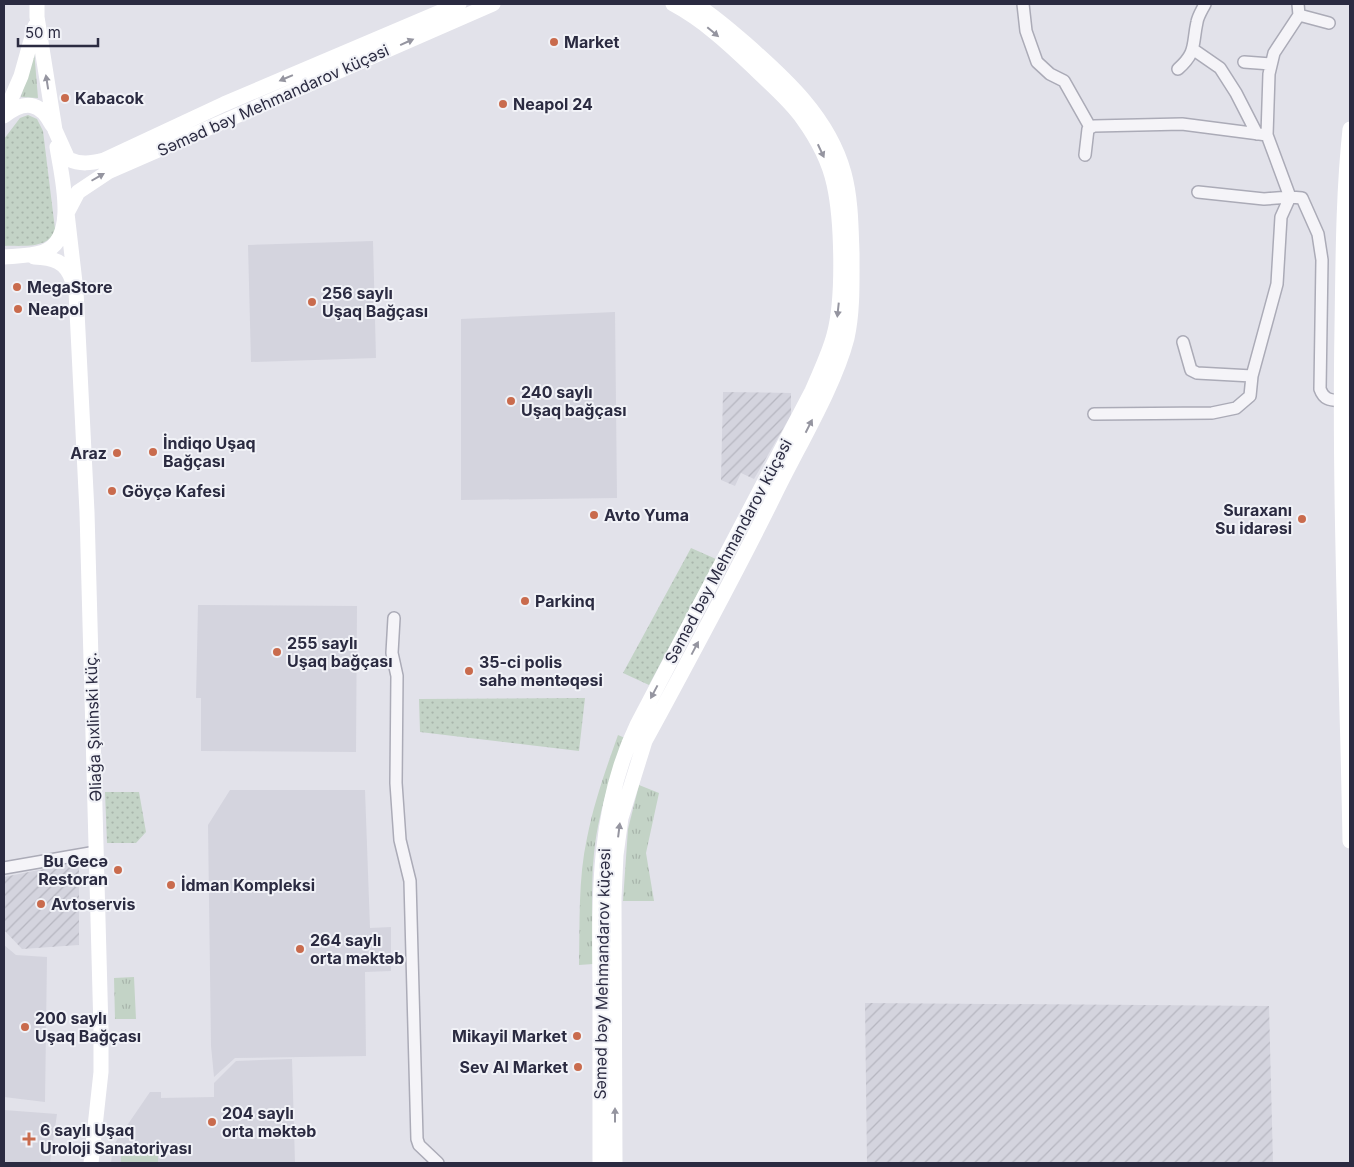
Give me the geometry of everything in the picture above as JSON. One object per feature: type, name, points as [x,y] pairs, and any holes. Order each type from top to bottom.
[{"type":"main road","name":"Səməd bəy Mehmandarov küçəsi","points":[[55,130],[68,159],[76,163],[87,164],[104,160],[224,104],[459,4]]},
{"type":"main road","name":"Səməd bəy Mehmandarov küçəsi","points":[[22,256],[43,252],[50,248],[60,232],[66,213],[78,192],[108,172],[493,4]]},
{"type":"main road","name":"Səməd bəy Mehmandarov küçəsi","points":[[616,1163],[614,898],[621,818],[632,778],[645,741],[756,532],[832,378],[847,338],[850,316],[852,264],[850,204],[842,167],[828,136],[812,111],[764,69],[673,4]]},
{"type":"main road","name":"Səməd bəy Mehmandarov küçəsi","points":[[600,1163],[600,898],[607,817],[619,773],[637,725],[812,391],[828,354],[838,314],[840,292],[838,215],[831,175],[821,150],[803,119],[764,69],[718,20],[695,4]]},
{"type":"main road","points":[[37,11],[76,291]]},
{"type":"main road","points":[[4,115],[21,76],[37,11]]},
{"type":"main road","points":[[4,115],[18,106],[26,104],[36,107],[49,118],[55,130]]},
{"type":"main road","points":[[1350,128],[1346,170],[1340,401],[1350,841]]},
{"type":"main road","points":[[4,256],[53,259],[63,263],[70,272],[76,291]]},
{"type":"main road","name":"Əliağa Şıxlinski küç.","points":[[76,291],[88,528],[102,1054],[91,1163]]},
{"type":"street","points":[[1023,4],[1026,31],[1037,62],[1050,74],[1064,81],[1090,127],[1085,155]]},
{"type":"street","points":[[1178,69],[1188,60],[1194,50],[1197,21],[1204,4]]},
{"type":"street","points":[[1262,134],[1269,74],[1274,53],[1299,9],[1329,23]]},
{"type":"street","points":[[1094,414],[1212,413],[1236,408],[1250,396],[1252,376],[1277,284],[1281,218],[1290,198],[1262,134],[1220,68],[1194,50]]},
{"type":"street","points":[[1244,62],[1271,64]]},
{"type":"street","points":[[1090,127],[1182,124],[1262,134]]},
{"type":"street","points":[[1198,192],[1264,199],[1302,198],[1318,234],[1322,260],[1320,389],[1322,396],[1328,400],[1340,401]]},
{"type":"street","points":[[1183,342],[1191,370],[1196,373],[1252,376]]},
{"type":"street","points":[[394,618],[392,653],[397,676],[396,783],[400,840],[410,881],[417,1139],[419,1145],[438,1163]]},
{"type":"street","points":[[4,868],[96,852]]},
{"type":"shaded area","name":"256 saylı Uşaq Bağçası","points":[[373,241],[376,358],[251,362],[248,245]]},
{"type":"shaded area","points":[[615,312],[617,498],[461,500],[461,319]]},
{"type":"shaded area","points":[[723,392],[791,393],[791,415],[754,479],[741,473],[735,486],[721,480]]},
{"type":"shaded area","name":"255 saylı Uşaq bağçası","points":[[198,605],[357,606],[356,752],[201,751],[201,698],[196,698]]},
{"type":"shaded area","name":"264 saylı orta məktəb","points":[[230,790],[365,790],[370,928],[391,927],[391,971],[365,972],[366,1056],[235,1058],[214,1077],[211,1046],[208,825]]},
{"type":"shaded area","name":"Avtoservis","points":[[79,862],[79,945],[22,949],[4,930],[4,877]]},
{"type":"shaded area","name":"200 saylı Uşaq Bağçası","points":[[4,945],[16,955],[47,957],[45,1102],[4,1097]]},
{"type":"shaded area","points":[[865,1003],[1269,1006],[1273,1163],[867,1163]]},
{"type":"shaded area","name":"204 saylı orta məktəb","points":[[292,1059],[295,1163],[111,1163],[113,1146],[150,1092],[161,1092],[161,1098],[214,1097],[214,1083],[236,1061]]},
{"type":"shaded area","name":"6 saylı Uşaq Uroloji Sanatoriyası","points":[[4,1110],[57,1114],[50,1163],[4,1163]]},
{"type":"green space","points":[[34,50],[38,98],[21,97]]},
{"type":"green space","points":[[28,115],[37,119],[43,131],[55,229],[52,236],[41,243],[26,246],[4,246],[4,139],[20,118]]},
{"type":"green space","points":[[691,548],[716,559],[649,685],[623,673]]},
{"type":"green space","points":[[585,698],[579,751],[420,732],[419,699]]},
{"type":"green space","points":[[618,735],[625,738],[606,792],[600,815],[593,860],[593,964],[579,965],[580,901],[584,854],[597,799]]},
{"type":"green space","points":[[639,785],[659,793],[646,853],[654,901],[623,901],[628,829]]},
{"type":"green space","points":[[105,792],[139,792],[146,832],[136,843],[107,843]]},
{"type":"green space","points":[[134,977],[136,1019],[115,1019],[114,978]]},
{"type":"green space","points":[[158,1153],[158,1163],[121,1163],[121,1154]]},
{"type":"place","name":"Market","points":[[554,42]]},
{"type":"place","name":"Kabacok","points":[[65,98]]},
{"type":"place","name":"Neapol 24","points":[[503,104]]},
{"type":"place","name":"MegaStore","points":[[17,287]]},
{"type":"place","name":"256 saylı Uşaq Bağçası","points":[[312,302]]},
{"type":"place","name":"Neapol","points":[[18,309]]},
{"type":"place","name":"240 saylı Uşaq bağçası","points":[[511,401]]},
{"type":"place","name":"İndiqo Uşaq Bağçası","points":[[153,452]]},
{"type":"place","name":"Araz","points":[[117,453]]},
{"type":"place","name":"Göyçə Kafesi","points":[[112,491]]},
{"type":"place","name":"Avto Yuma","points":[[594,515]]},
{"type":"place","name":"Suraxanı Su idarəsi","points":[[1302,519]]},
{"type":"place","name":"Parkinq","points":[[525,601]]},
{"type":"place","name":"255 saylı Uşaq bağçası","points":[[277,652]]},
{"type":"place","name":"35-ci polis sahə məntəqəsi","points":[[469,671]]},
{"type":"place","name":"Bu Gecə Restoran","points":[[118,870]]},
{"type":"place","name":"İdman Kompleksi","points":[[171,885]]},
{"type":"place","name":"Avtoservis","points":[[41,904]]},
{"type":"place","name":"264 saylı orta məktəb","points":[[300,949]]},
{"type":"place","name":"200 saylı Uşaq Bağçası","points":[[25,1027]]},
{"type":"place","name":"Mikayil Market","points":[[577,1036]]},
{"type":"place","name":"Sev Al Market","points":[[578,1067]]},
{"type":"place","name":"204 saylı orta məktəb","points":[[212,1122]]},
{"type":"place","name":"6 saylı Uşaq Uroloji Sanatoriyası","points":[[29,1139]]}]
